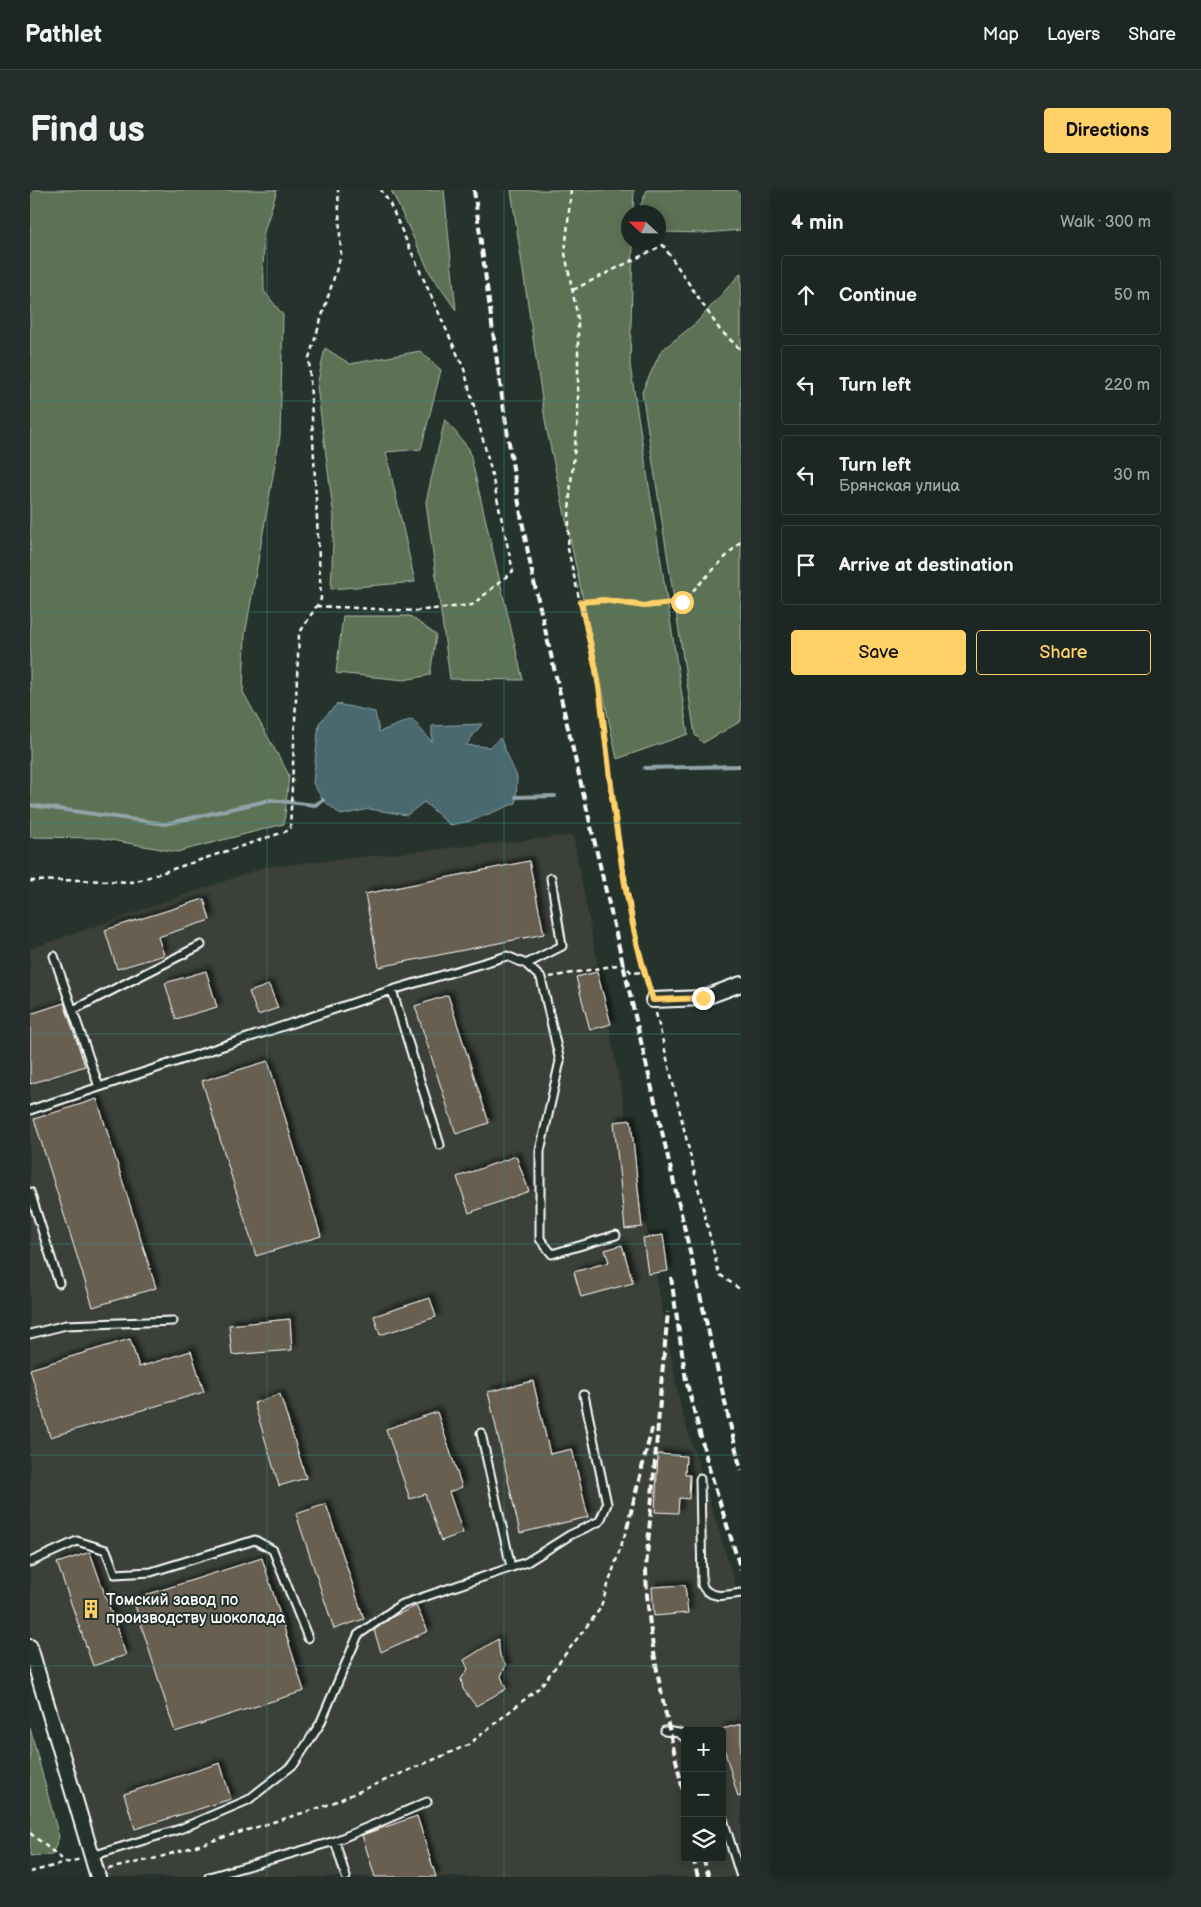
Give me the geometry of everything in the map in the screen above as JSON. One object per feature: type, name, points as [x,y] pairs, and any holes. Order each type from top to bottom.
[{"type":"street","points":[[653,1000],[703,998],[741,984]]},
{"type":"street","points":[[30,1647],[97,1874]]},
{"type":"lane","points":[[526,964],[562,946],[551,878]]},
{"type":"lane","points":[[73,1010],[201,945]]},
{"type":"lane","points":[[54,956],[100,1087]]},
{"type":"lane","points":[[30,1110],[392,990],[506,956],[526,964],[540,978],[560,1061],[540,1151],[540,1239],[552,1254],[616,1235]]},
{"type":"lane","points":[[392,990],[440,1145]]},
{"type":"lane","points":[[30,1192],[60,1283]]},
{"type":"lane","points":[[30,1334],[66,1325],[173,1321]]},
{"type":"lane","points":[[92,1856],[180,1829],[248,1800],[294,1764],[320,1724],[358,1635],[400,1605],[527,1562],[570,1535],[600,1521],[607,1504],[584,1395]]},
{"type":"lane","points":[[481,1433],[511,1567]]},
{"type":"lane","points":[[700,1479],[702,1585],[707,1592],[720,1596],[741,1593]]},
{"type":"lane","points":[[30,1562],[77,1541],[106,1550],[115,1574],[151,1572],[256,1540],[273,1550],[308,1638]]},
{"type":"lane","points":[[665,1731],[681,1735]]},
{"type":"lane","points":[[209,1877],[335,1841],[427,1802]]},
{"type":"lane","points":[[722,1817],[741,1877]]},
{"type":"lane","points":[[335,1841],[346,1877]]},
{"type":"path","points":[[30,881],[134,882],[290,830],[299,634],[321,599],[309,358],[341,255],[338,190]]},
{"type":"path","points":[[316,606],[415,611],[472,606],[513,571],[490,466],[464,369],[389,202],[380,190]]},
{"type":"path","points":[[571,190],[565,253],[578,319],[578,418],[570,492],[568,549],[600,692],[611,799],[644,972],[653,1000],[719,1274],[741,1290]]},
{"type":"path","points":[[573,290],[663,245],[720,330],[741,350]]},
{"type":"path","points":[[581,602],[604,600],[644,606],[682,602],[741,541]]},
{"type":"path","points":[[540,978],[623,964],[632,973],[644,972]]},
{"type":"path","points":[[97,1874],[157,1858],[325,1806],[468,1745],[540,1687],[600,1609],[628,1528]]},
{"type":"path","points":[[30,1833],[67,1863]]},
{"type":"path","points":[[30,1872],[92,1856]]},
{"type":"shaded area","points":[[573,835],[681,1409],[741,1602],[741,1877],[92,1877],[92,1856],[30,1630],[30,949],[265,867]]},
{"type":"green space","points":[[30,190],[277,190],[263,235],[264,291],[283,315],[280,436],[245,635],[243,692],[289,775],[284,824],[177,852],[100,838],[30,837]]},
{"type":"green space","points":[[391,190],[444,190],[456,310],[430,273]]},
{"type":"green space","points":[[511,190],[634,190],[633,205],[621,205],[621,250],[633,250],[630,365],[688,734],[617,759],[546,426]]},
{"type":"green space","points":[[647,190],[741,190],[741,230],[704,233],[666,232],[666,205],[641,205]]},
{"type":"green space","points":[[741,273],[741,721],[703,743],[695,735],[642,392],[661,351],[696,323]]},
{"type":"green space","points":[[325,348],[350,364],[420,351],[441,370],[421,449],[386,452],[415,582],[331,589],[334,517],[317,386]]},
{"type":"green space","points":[[445,419],[469,449],[523,680],[450,679],[426,502]]},
{"type":"green space","points":[[343,616],[410,616],[436,635],[430,675],[404,680],[336,673]]},
{"type":"green space","points":[[30,1728],[59,1837],[52,1855],[30,1856]]},
{"type":"water","points":[[337,704],[375,712],[379,732],[412,719],[432,742],[432,726],[482,724],[466,745],[490,747],[500,738],[517,777],[516,803],[471,821],[450,825],[424,802],[407,815],[369,809],[341,815],[323,800],[313,783],[319,723]]},
{"type":"building","points":[[529,861],[544,934],[379,967],[365,894]]},
{"type":"building","points":[[204,899],[210,920],[158,937],[164,955],[117,969],[105,930]]},
{"type":"building","points":[[206,971],[217,1007],[176,1019],[165,983]]},
{"type":"building","points":[[597,972],[611,1024],[590,1030],[576,977]]},
{"type":"building","points":[[269,985],[278,1008],[258,1015],[249,992]]},
{"type":"building","points":[[448,995],[489,1123],[456,1134],[415,1006]]},
{"type":"building","points":[[64,1003],[85,1066],[30,1084],[30,1014]]},
{"type":"building","points":[[268,1061],[321,1236],[256,1256],[202,1081]]},
{"type":"building","points":[[97,1099],[156,1288],[93,1307],[34,1119]]},
{"type":"building","points":[[631,1120],[642,1227],[625,1229],[614,1122]]},
{"type":"building","points":[[516,1156],[529,1191],[469,1213],[457,1177]]},
{"type":"building","points":[[663,1235],[668,1271],[648,1274],[643,1238]]},
{"type":"building","points":[[622,1245],[633,1283],[581,1297],[574,1272],[609,1262],[605,1250]]},
{"type":"building","points":[[430,1298],[436,1317],[380,1335],[374,1316]]},
{"type":"building","points":[[290,1319],[292,1350],[232,1355],[229,1325]]},
{"type":"building","points":[[130,1339],[139,1367],[191,1351],[204,1392],[50,1437],[30,1369]]},
{"type":"building","points":[[533,1381],[550,1454],[572,1449],[588,1517],[520,1533],[488,1392]]},
{"type":"building","points":[[280,1394],[306,1478],[279,1486],[254,1403]]},
{"type":"building","points":[[437,1412],[462,1487],[449,1492],[463,1533],[441,1541],[425,1494],[410,1499],[386,1429]]},
{"type":"building","points":[[658,1454],[686,1456],[685,1475],[690,1475],[689,1499],[679,1498],[678,1513],[655,1512]]},
{"type":"building","points":[[326,1504],[364,1619],[334,1629],[296,1514]]},
{"type":"building","name":"Томский завод по производству шоколада","points":[[90,1552],[126,1655],[93,1666],[57,1563]]},
{"type":"building","points":[[262,1558],[304,1691],[175,1732],[133,1599]]},
{"type":"building","points":[[685,1585],[688,1613],[654,1616],[652,1587]]},
{"type":"building","points":[[416,1606],[428,1631],[381,1652],[374,1630],[394,1616]]},
{"type":"building","points":[[498,1639],[500,1656],[506,1665],[501,1676],[506,1689],[476,1706],[463,1689],[461,1679],[468,1669],[464,1660]]},
{"type":"building","points":[[741,1724],[741,1796],[738,1797],[726,1755],[726,1728]]},
{"type":"building","points":[[220,1763],[231,1799],[135,1829],[124,1794]]},
{"type":"building","points":[[417,1816],[436,1877],[375,1877],[362,1835]]},
{"type":"waterway","points":[[645,768],[741,766]]},
{"type":"waterway","points":[[516,797],[555,796]]},
{"type":"waterway","points":[[30,805],[165,824],[270,800],[315,805],[323,800]]},
{"type":"railway","points":[[474,190],[508,436],[534,582],[741,1471]]},
{"type":"railway","points":[[671,1277],[686,1380],[709,1468],[741,1570]]},
{"type":"railway","points":[[660,1396],[668,1312]]},
{"type":"railway","points":[[661,1389],[646,1568],[647,1598],[660,1685],[681,1782]]},
{"type":"railway","points":[[627,1528],[652,1428]]},
{"type":"railway","points":[[694,1862],[698,1877]]},
{"type":"railway","points":[[704,1862],[709,1877]]},
{"type":"place","name":"Томский завод по производству шоколада","points":[[91,1609]]},
{"type":"route","points":[[682,602],[644,606],[604,600],[581,602],[600,692],[611,799],[644,972],[653,1000],[703,998]]}]
